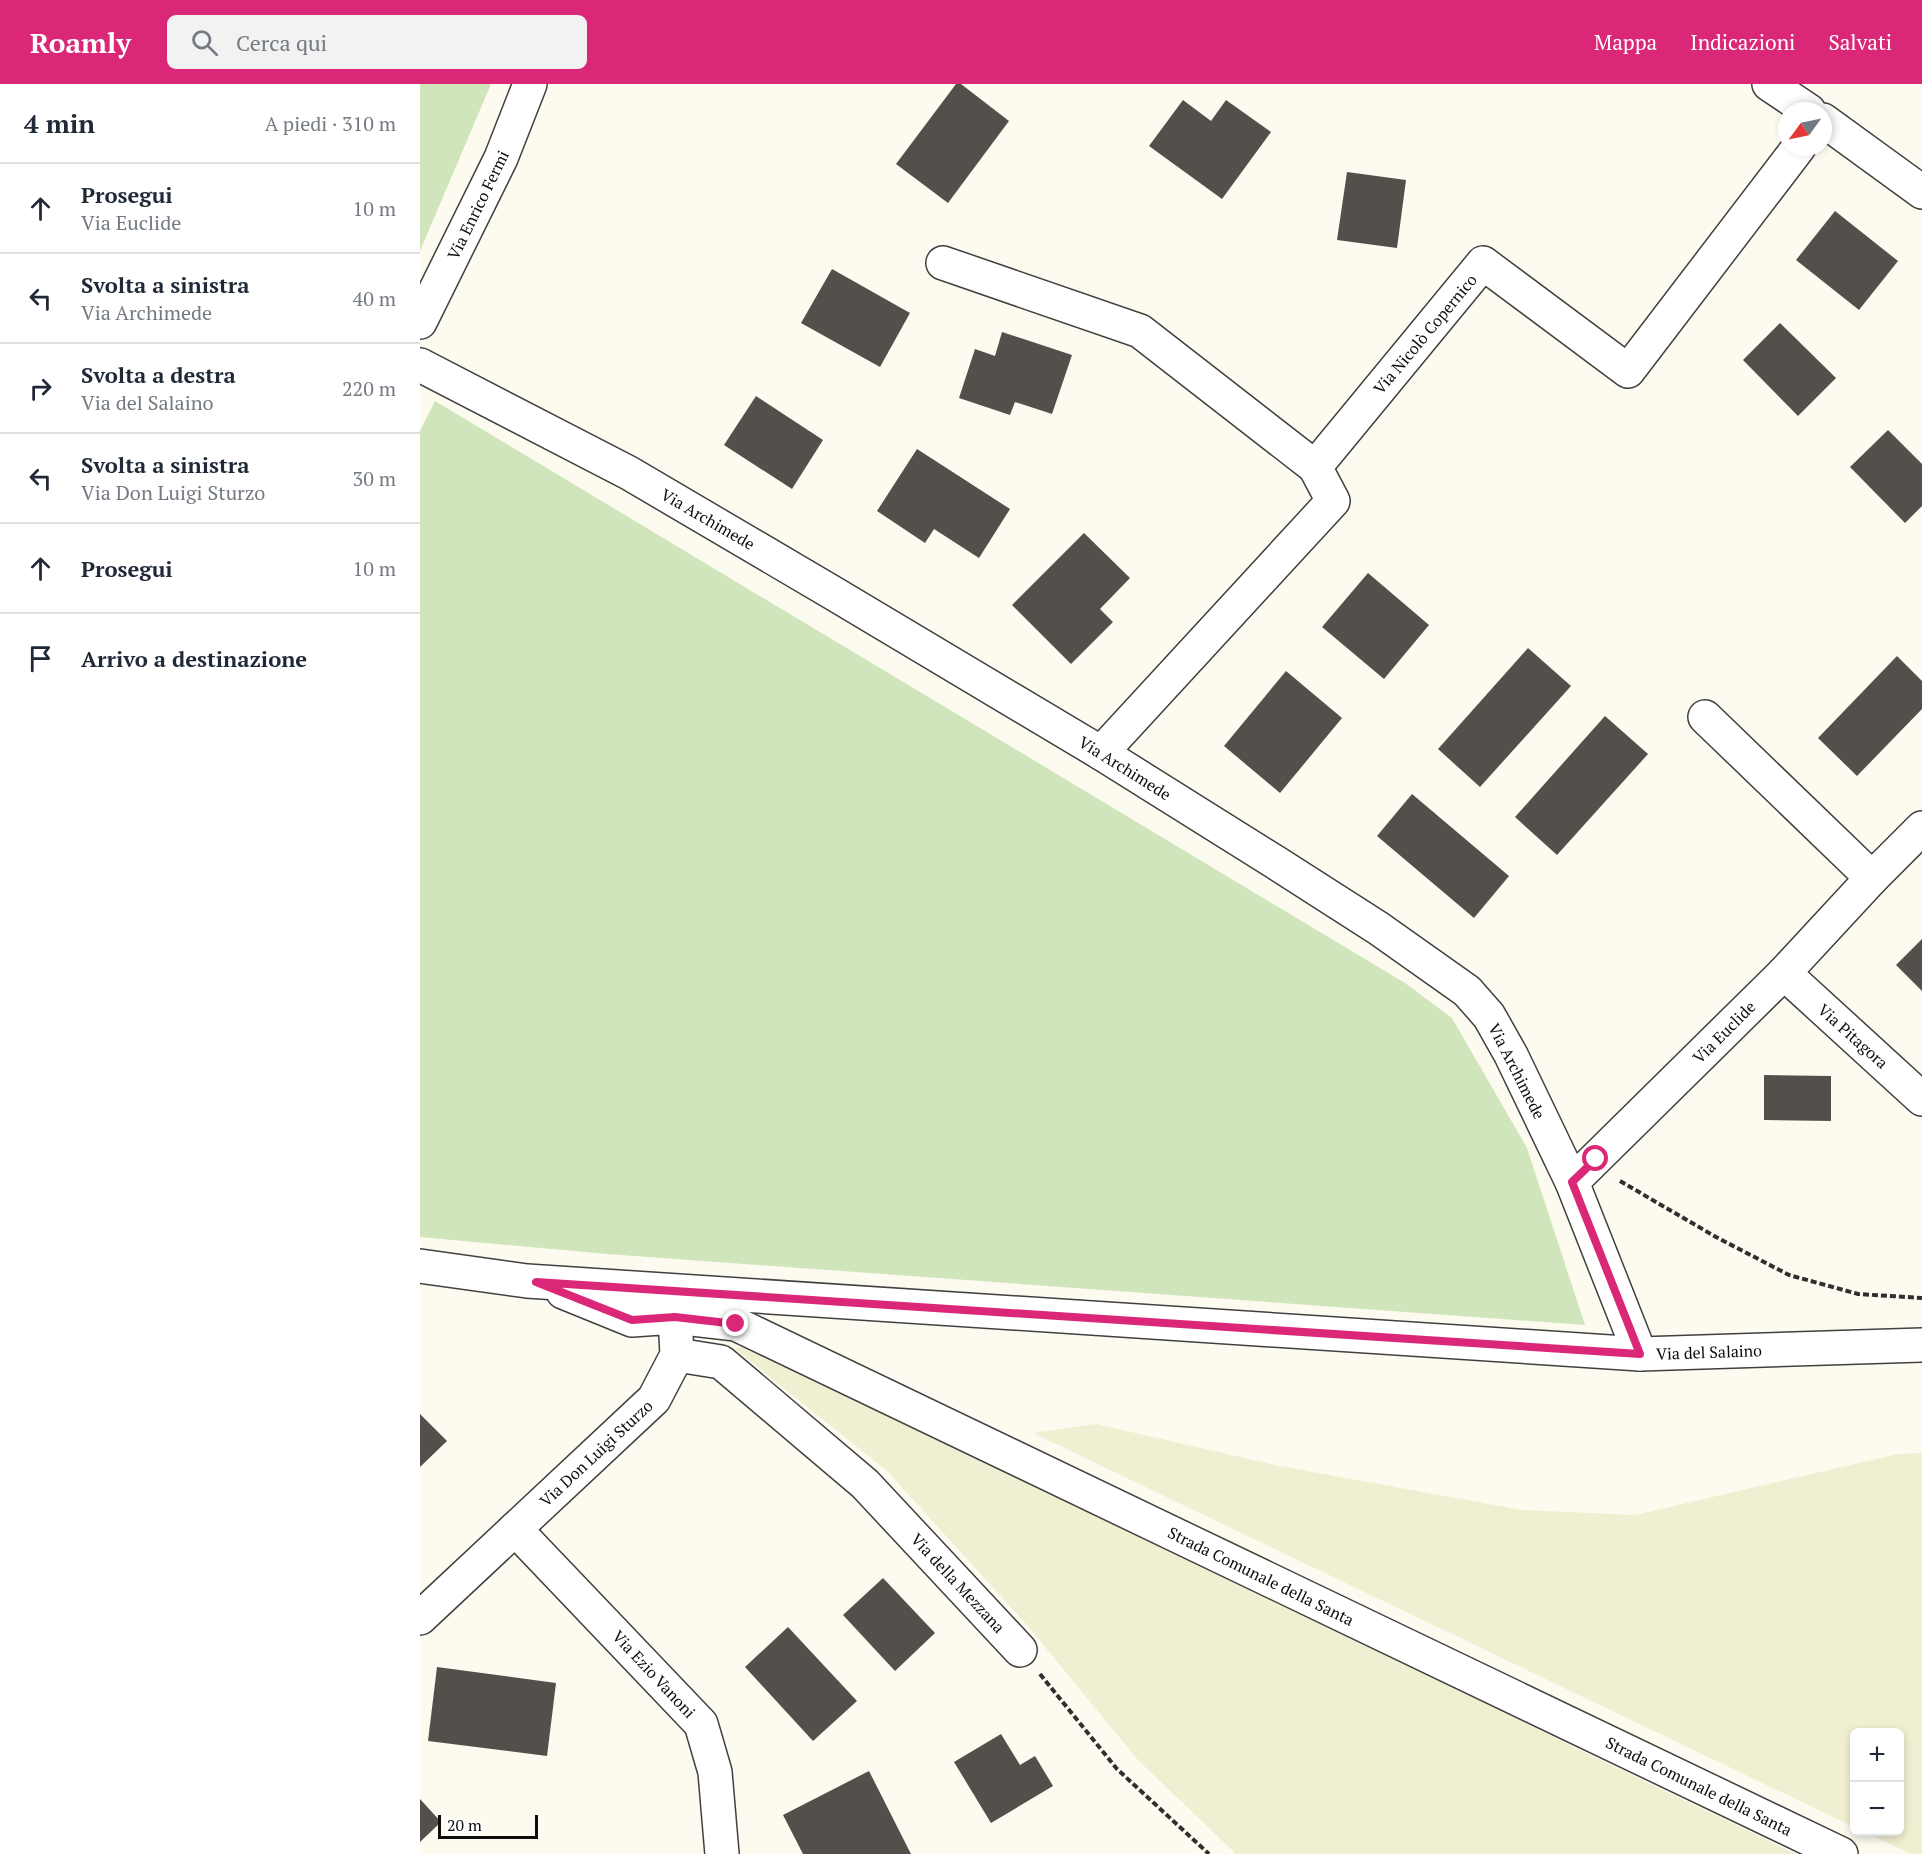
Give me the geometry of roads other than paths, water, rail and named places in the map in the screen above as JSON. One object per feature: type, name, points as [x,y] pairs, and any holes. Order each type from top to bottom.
[{"type":"street","name":"Via Enrico Fermi","points":[[420,322],[501,159],[530,84]]},
{"type":"street","points":[[1769,84],[1796,102]]},
{"type":"street","points":[[1832,127],[1922,192]]},
{"type":"street","name":"Via Nicolò Copernico","points":[[1315,467],[1484,263],[1628,371],[1792,156]]},
{"type":"street","points":[[943,263],[1140,331],[1315,467],[1333,501],[1101,753]]},
{"type":"street","name":"Via Archimede","points":[[420,365],[628,473],[1101,753],[1378,928],[1467,992],[1490,1016],[1572,1182],[1640,1354]]},
{"type":"street","points":[[1705,717],[1872,878]]},
{"type":"street","name":"Via Euclide","points":[[1572,1182],[1784,973],[1922,828]]},
{"type":"street","name":"Via Pitagora","points":[[1784,973],[1922,1098]]},
{"type":"street","name":"Via del Salaino","points":[[420,1266],[536,1282],[1640,1354],[1922,1345]]},
{"type":"street","points":[[536,1282],[632,1320],[675,1317],[677,1354]]},
{"type":"street","name":"Strada Comunale della Santa","points":[[675,1317],[736,1324],[1841,1854]]},
{"type":"street","name":"Via Don Luigi Sturzo","points":[[420,1618],[654,1399],[677,1354]]},
{"type":"street","name":"Via della Mezzana","points":[[677,1354],[721,1362],[866,1484],[1020,1650]]},
{"type":"street","name":"Via Ezio Vanoni","points":[[515,1529],[701,1724],[715,1772],[722,1854]]}]
